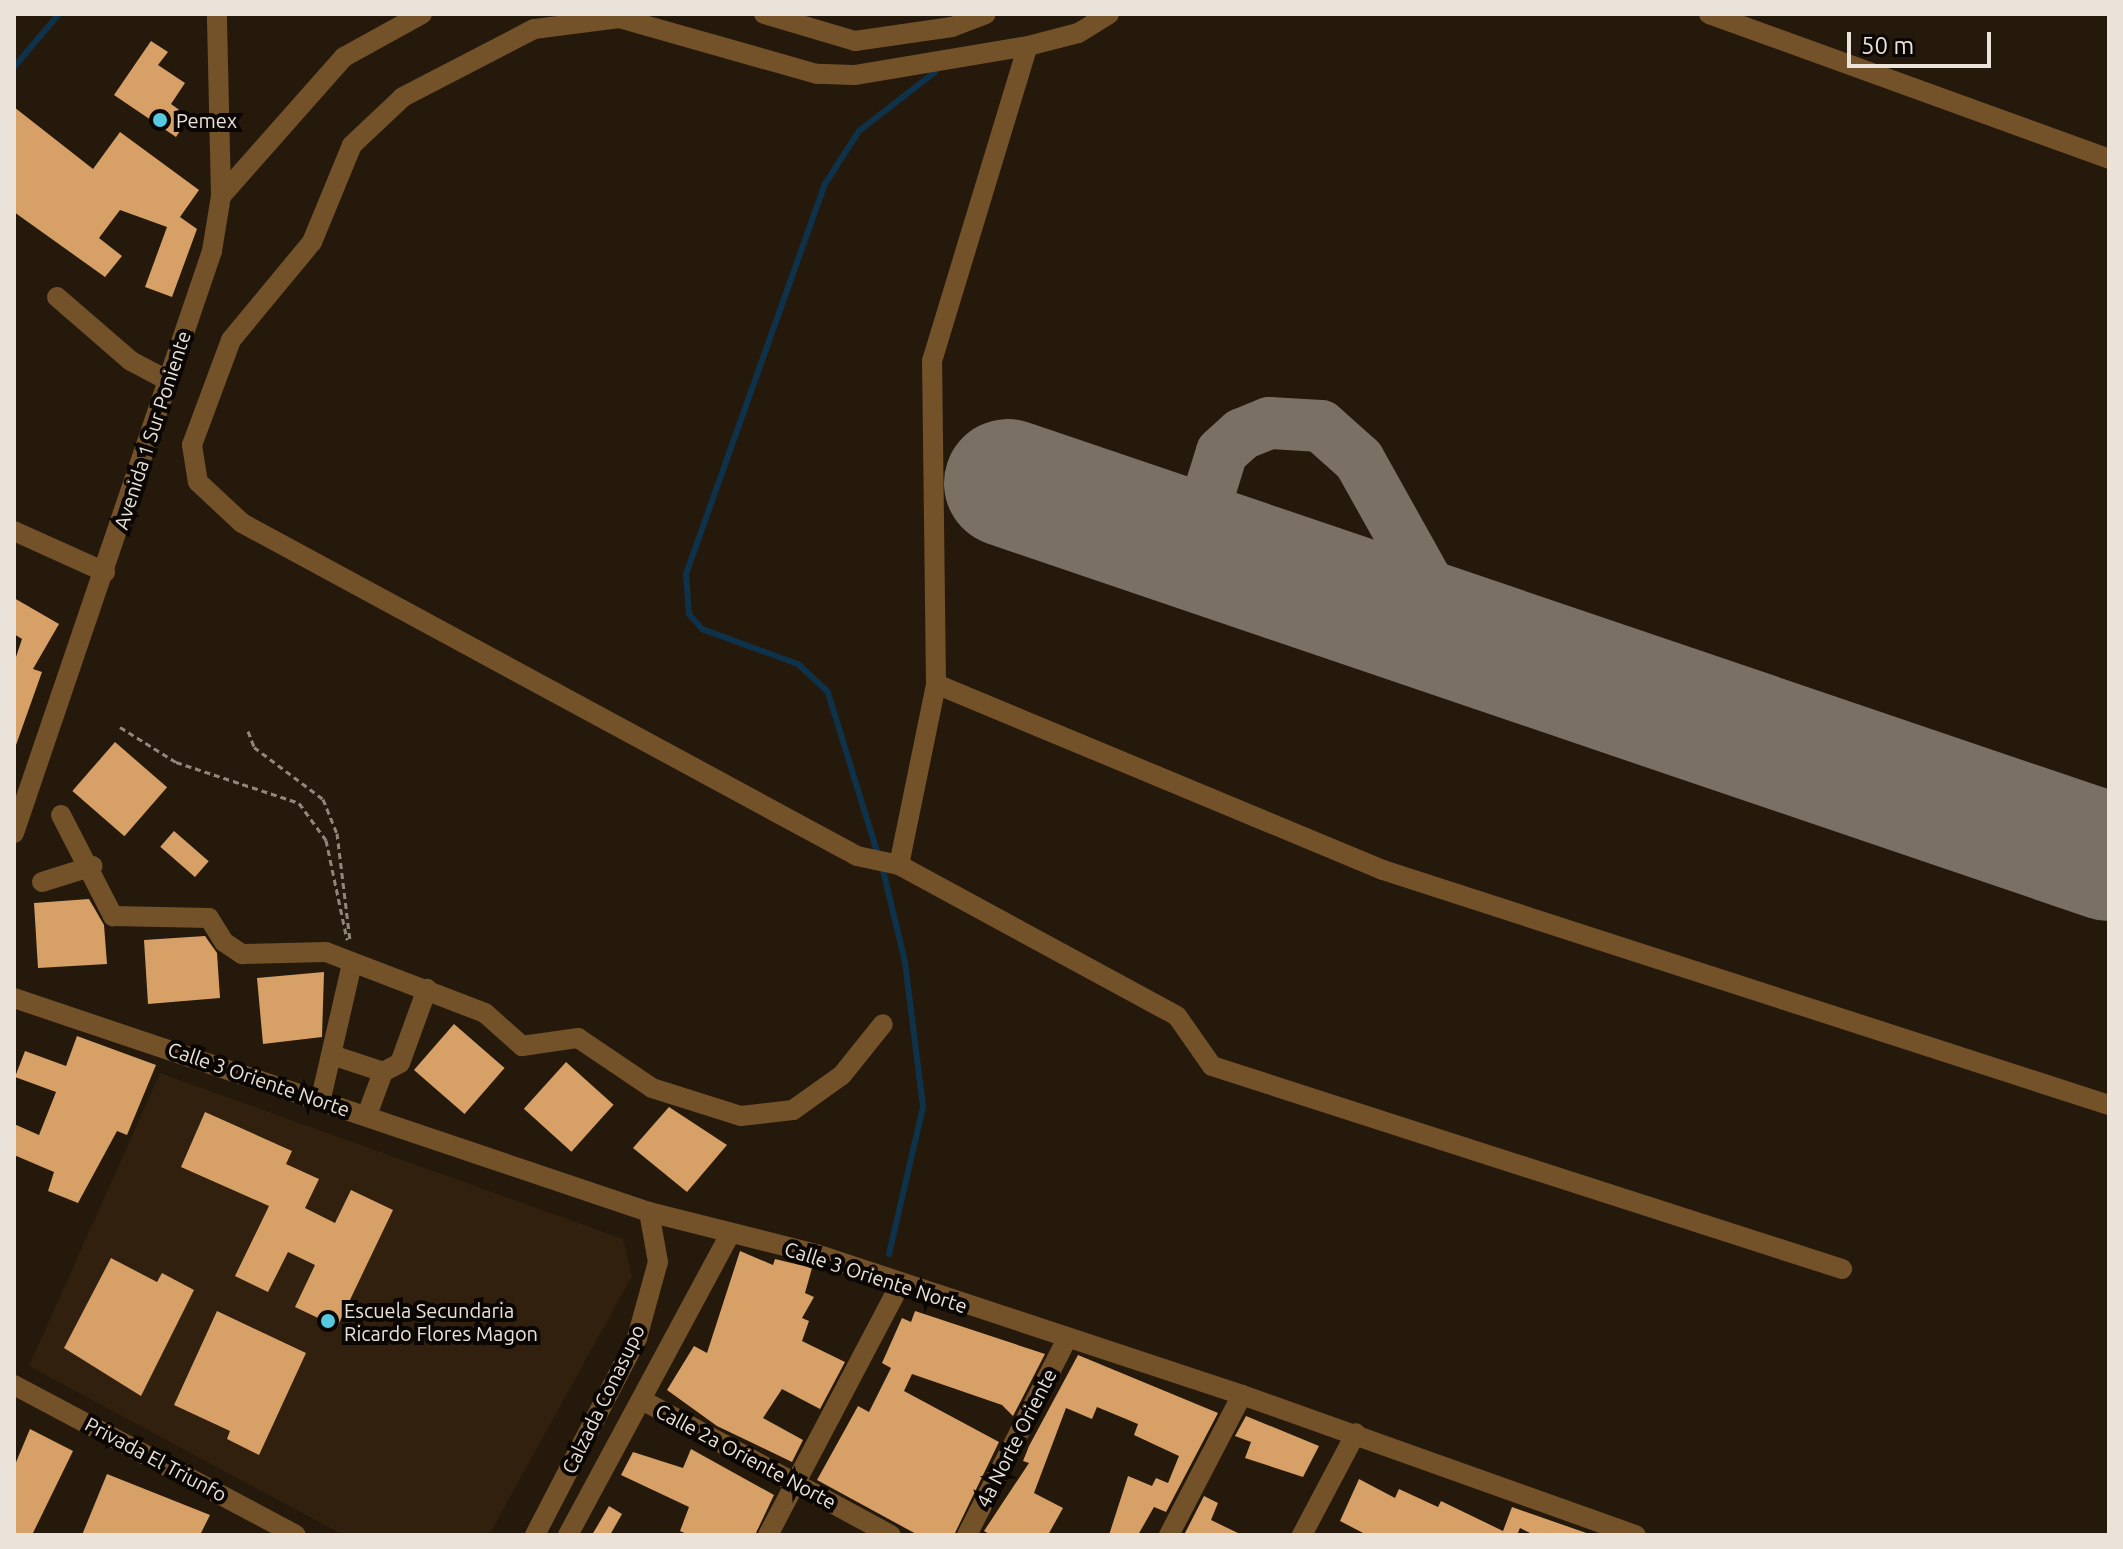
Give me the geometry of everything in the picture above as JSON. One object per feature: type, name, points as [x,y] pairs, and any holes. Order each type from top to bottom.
[{"type":"street","name":"Avenida 1 Sur Poniente","points":[[14,833],[212,251],[221,196],[217,14]]},
{"type":"street","points":[[221,196],[344,57],[422,14]]},
{"type":"street","points":[[764,14],[855,41],[952,27],[986,14]]},
{"type":"street","points":[[1109,14],[1078,33],[1028,46],[817,74],[619,18],[534,29],[403,97],[352,145],[312,242],[231,340],[192,445],[198,482],[242,523],[869,861],[896,865],[1177,1016],[1212,1066],[1842,1269]]},
{"type":"street","points":[[1709,14],[2109,159]]},
{"type":"street","points":[[896,865],[936,684],[932,361],[1010,87],[1028,46]]},
{"type":"street","points":[[57,297],[131,361],[169,381]]},
{"type":"street","points":[[14,531],[105,572]]},
{"type":"street","points":[[936,684],[1383,870],[2109,1105]]},
{"type":"street","points":[[61,815],[93,866],[113,916],[185,912],[209,918],[242,954],[326,952],[485,1013],[522,1046],[578,1038],[652,1088],[741,1116],[793,1110],[842,1075],[883,1024]]},
{"type":"street","points":[[42,882],[93,866]]},
{"type":"street","points":[[321,1098],[335,1056],[352,964]]},
{"type":"street","points":[[367,1115],[383,1072],[400,1063],[427,989]]},
{"type":"street","name":"Calle 3 Oriente Norte","points":[[16,999],[321,1098],[649,1212],[901,1283],[1066,1341],[1242,1395],[1636,1535]]},
{"type":"street","points":[[335,1056],[383,1072]]},
{"type":"street","name":"Calzada Conasupo","points":[[535,1535],[637,1338],[658,1262],[649,1212]]},
{"type":"street","points":[[568,1535],[730,1234]]},
{"type":"street","points":[[768,1535],[901,1283]]},
{"type":"street","name":"4a Norte Oriente","points":[[967,1535],[1066,1341]]},
{"type":"street","name":"Privada El Triunfo","points":[[14,1385],[296,1535]]},
{"type":"street","points":[[1169,1535],[1242,1395]]},
{"type":"street","name":"Calle 2a Oriente Norte","points":[[642,1400],[891,1535]]},
{"type":"street","points":[[1302,1535],[1356,1433]]},
{"type":"path","points":[[120,727],[176,762],[299,803],[326,840],[352,964]]},
{"type":"path","points":[[248,731],[254,747],[323,799],[348,895],[352,964]]},
{"type":"shaded area","name":"Escuela Secundaria Ricardo Flores Magon","points":[[160,1073],[623,1239],[632,1276],[489,1535],[343,1535],[29,1366]]},
{"type":"building","points":[[151,41],[168,52],[158,65],[185,83],[171,104],[189,117],[176,137],[114,95]]},
{"type":"building","points":[[14,107],[93,169],[120,132],[199,190],[180,217],[197,229],[172,297],[145,287],[167,227],[120,210],[99,238],[122,256],[105,277],[14,212]]},
{"type":"building","points":[[14,598],[59,624],[33,669],[42,672],[16,745],[14,663],[22,639],[14,634]]},
{"type":"building","points":[[115,742],[167,787],[124,836],[72,791]]},
{"type":"building","points":[[174,831],[209,861],[195,877],[160,847]]},
{"type":"building","points":[[89,899],[104,925],[107,964],[38,968],[34,903]]},
{"type":"building","points":[[205,936],[217,953],[220,998],[148,1004],[144,940]]},
{"type":"building","points":[[324,972],[322,1037],[263,1044],[257,978]]},
{"type":"building","points":[[454,1024],[505,1068],[465,1114],[414,1070]]},
{"type":"building","points":[[77,1036],[156,1065],[127,1135],[117,1131],[78,1203],[48,1191],[54,1172],[14,1155],[14,1124],[39,1135],[56,1092],[15,1077],[25,1051],[66,1066]]},
{"type":"building","points":[[566,1062],[614,1105],[571,1152],[524,1109]]},
{"type":"building","points":[[669,1107],[727,1145],[687,1192],[633,1148]]},
{"type":"building","points":[[205,1112],[292,1151],[286,1164],[319,1179],[305,1208],[335,1223],[351,1190],[393,1210],[337,1327],[295,1307],[315,1265],[288,1252],[268,1292],[235,1276],[269,1206],[181,1167]]},
{"type":"building","points":[[740,1251],[773,1265],[775,1259],[812,1268],[805,1293],[814,1297],[802,1318],[809,1321],[802,1341],[845,1362],[820,1409],[782,1389],[763,1418],[803,1440],[792,1462],[717,1426],[667,1390],[694,1346],[707,1353]]},
{"type":"building","points":[[111,1258],[157,1282],[162,1273],[194,1290],[141,1396],[64,1348]]},
{"type":"building","points":[[217,1311],[306,1353],[259,1455],[227,1439],[230,1431],[174,1405]]},
{"type":"building","points":[[915,1311],[1045,1354],[1013,1416],[1002,1405],[912,1374],[904,1391],[999,1442],[954,1535],[918,1535],[817,1480],[858,1406],[869,1412],[891,1368],[882,1363],[902,1318],[911,1322]]},
{"type":"building","points":[[1078,1355],[1218,1413],[1166,1512],[1154,1507],[1138,1535],[1109,1535],[1128,1476],[1152,1486],[1156,1478],[1168,1483],[1179,1456],[1134,1435],[1138,1424],[1097,1407],[1092,1419],[1066,1408],[1034,1493],[1063,1508],[1048,1535],[991,1535],[984,1531],[1029,1463],[1023,1461],[1029,1446]]},
{"type":"building","points":[[1246,1416],[1319,1446],[1303,1477],[1245,1458],[1251,1442],[1235,1436]]},
{"type":"building","points":[[30,1429],[73,1451],[32,1535],[14,1535],[14,1467]]},
{"type":"building","points":[[691,1449],[774,1495],[755,1535],[689,1535],[680,1531],[689,1507],[621,1475],[633,1452],[683,1468]]},
{"type":"building","points":[[107,1474],[210,1515],[200,1535],[82,1535]]},
{"type":"building","points":[[1359,1479],[1395,1498],[1399,1489],[1438,1507],[1441,1501],[1503,1531],[1512,1507],[1592,1535],[1534,1535],[1520,1528],[1517,1535],[1367,1535],[1340,1521]]},
{"type":"building","points":[[1204,1496],[1218,1503],[1211,1520],[1242,1535],[1184,1535]]},
{"type":"building","points":[[609,1506],[622,1514],[610,1535],[592,1535]]},
{"type":"waterway","points":[[14,67],[59,14]]},
{"type":"waterway","points":[[878,855],[828,692],[798,664],[702,629],[689,614],[686,574],[825,184],[859,131],[935,72]]},
{"type":"waterway","points":[[882,866],[905,962],[923,1107],[889,1254]]},
{"type":"taxiway","points":[[1193,545],[1222,452],[1242,434],[1269,423],[1321,426],[1359,460],[1457,635]]},
{"type":"runway","points":[[1008,483],[2109,857]]},
{"type":"place","name":"Pemex","points":[[160,120]]},
{"type":"place","name":"Escuela Secundaria Ricardo Flores Magon","points":[[328,1321]]}]
